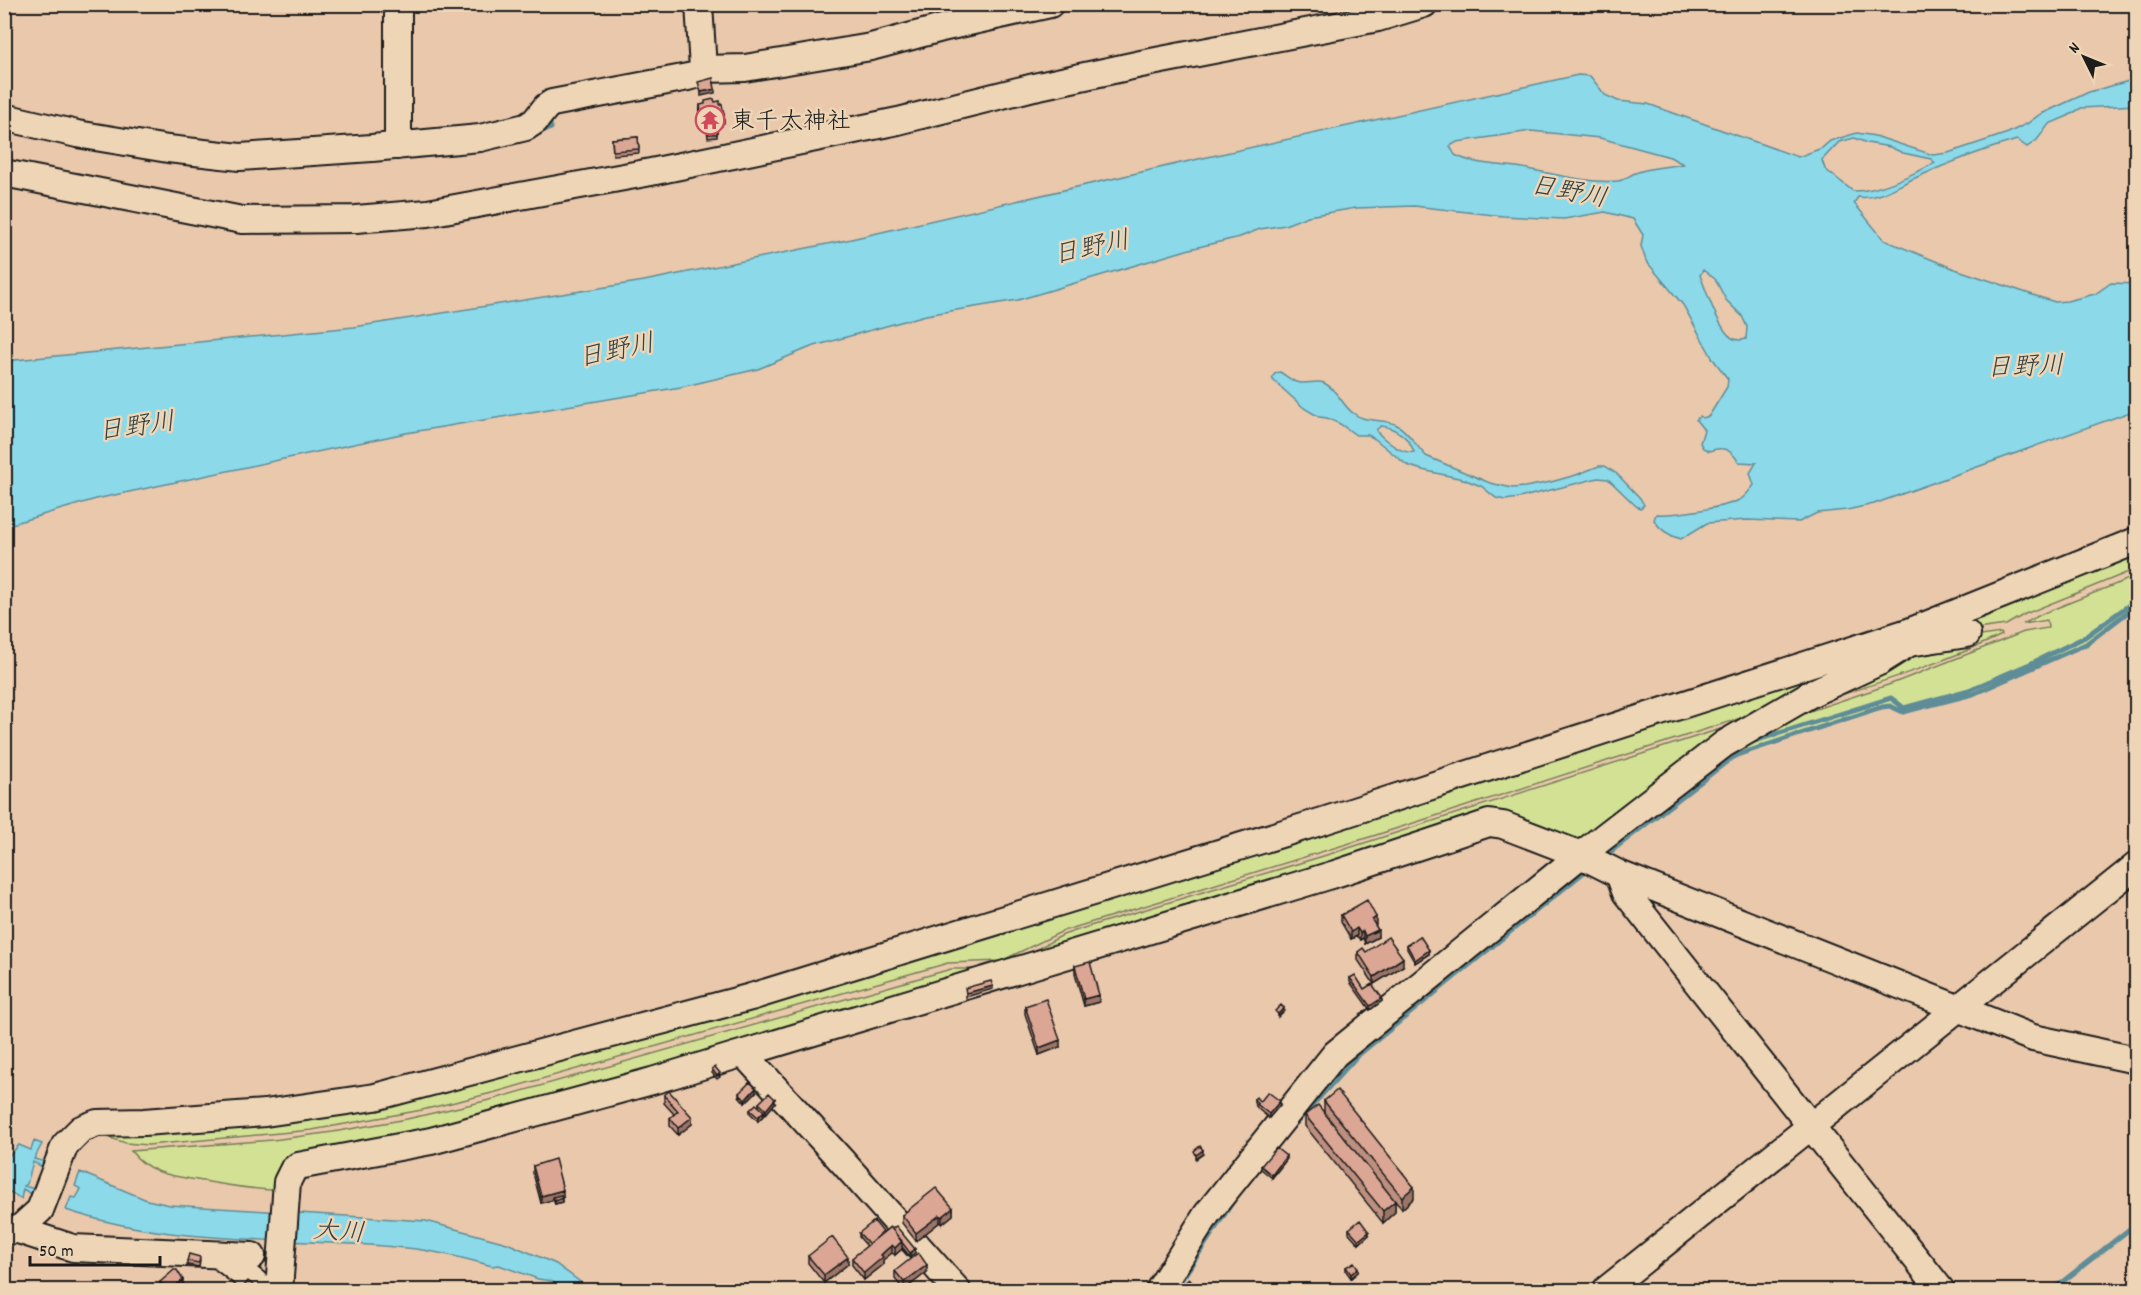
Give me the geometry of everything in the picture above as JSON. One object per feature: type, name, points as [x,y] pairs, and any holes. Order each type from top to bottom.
[{"type":"street","points":[[398,4],[398,146]]},
{"type":"street","points":[[4,117],[111,140],[240,157],[480,138],[526,127],[535,121],[546,106],[552,103],[700,74],[703,69],[699,4]]},
{"type":"street","points":[[703,69],[745,68],[824,56],[870,47],[947,16],[1050,4]]},
{"type":"street","points":[[4,173],[242,220],[356,219],[428,213],[651,172],[898,121],[1045,85],[1367,20],[1424,4]]},
{"type":"street","points":[[11,1230],[40,1210],[64,1145],[81,1129],[97,1123],[265,1113],[375,1097],[751,997],[1910,637],[2136,541]]},
{"type":"street","points":[[1159,1290],[1207,1214],[1335,1054],[1581,855],[1724,744],[1812,693],[1880,662],[1910,637],[1967,634]]},
{"type":"street","points":[[279,1290],[285,1203],[289,1177],[298,1166],[431,1141],[744,1054],[1335,873],[1481,825],[1495,823],[1581,855],[1619,874],[2033,1038],[2136,1060]]},
{"type":"street","points":[[1606,1290],[2136,866]]},
{"type":"street","points":[[1619,874],[1626,893],[1941,1290]]},
{"type":"street","points":[[744,1054],[957,1290]]},
{"type":"street","points":[[11,1230],[73,1248],[252,1256]]},
{"type":"street","points":[[219,1255],[261,1290]]},
{"type":"green space","points":[[2136,548],[2136,569],[2025,614],[2006,625],[1926,636]]},
{"type":"green space","points":[[2136,576],[2136,605],[2085,643],[1973,693],[1906,710],[1881,706],[1740,753],[1730,758],[1603,856],[1604,845],[1765,726],[1891,684],[2024,632],[2048,628],[2047,620],[2023,624],[2044,613]]},
{"type":"green space","points":[[2001,633],[2002,635],[1926,666],[1795,710],[1933,643]]},
{"type":"green space","points":[[1888,644],[1772,708],[1373,836],[1063,931],[1001,961],[948,963],[496,1092],[422,1110],[312,1130],[148,1145],[126,1143],[98,1134],[382,1099]]},
{"type":"green space","points":[[1745,721],[1583,846],[1500,821],[1024,956],[1063,935],[1090,926],[1330,854]]},
{"type":"green space","points":[[951,969],[993,969],[726,1056],[296,1163],[273,1190],[182,1178],[163,1173],[146,1165],[131,1151],[273,1140],[407,1119],[494,1099]]},
{"type":"water","name":"日野川","points":[[1578,75],[1590,76],[1605,95],[1618,101],[1648,104],[1798,157],[1822,148],[1830,141],[1857,133],[1875,136],[1933,155],[1948,153],[2008,133],[2039,115],[2089,92],[2136,79],[2136,105],[2081,108],[2049,124],[2037,140],[2027,147],[2017,140],[1991,148],[1940,167],[1880,194],[1858,197],[1854,203],[1884,240],[1955,269],[2055,302],[2095,294],[2111,283],[2136,284],[2136,410],[1874,504],[1817,513],[1799,522],[1747,520],[1707,523],[1681,539],[1659,527],[1654,520],[1656,514],[1699,510],[1741,499],[1754,485],[1750,473],[1756,463],[1739,462],[1733,454],[1726,450],[1709,451],[1700,443],[1704,430],[1696,420],[1700,416],[1703,418],[1709,416],[1727,387],[1728,379],[1713,359],[1683,305],[1646,261],[1641,246],[1643,235],[1633,219],[1605,212],[1564,219],[1503,216],[1414,206],[1356,208],[1308,216],[1285,225],[1260,229],[1240,237],[1190,249],[1018,300],[926,315],[811,347],[758,369],[681,387],[406,433],[96,499],[5,526],[5,361],[354,327],[644,281],[847,240]],"holes":[[[1531,131],[1600,138],[1670,157],[1683,164],[1644,170],[1618,181],[1594,181],[1470,161],[1455,155],[1450,146],[1457,142]],[[1854,138],[1931,159],[1935,163],[1873,189],[1853,191],[1825,169],[1822,160],[1839,142]],[[1703,270],[1715,279],[1726,300],[1742,316],[1747,327],[1746,339],[1736,340],[1727,334],[1713,309],[1700,275]]]},
{"type":"water","points":[[1280,372],[1299,383],[1324,383],[1349,410],[1358,416],[1397,425],[1426,456],[1490,483],[1512,488],[1525,487],[1605,466],[1617,474],[1644,505],[1640,508],[1636,506],[1608,479],[1598,478],[1519,498],[1505,500],[1496,498],[1481,486],[1463,479],[1407,465],[1368,435],[1356,435],[1340,424],[1319,417],[1304,408],[1273,380],[1272,377]],"holes":[[[1381,426],[1397,431],[1405,438],[1414,452],[1399,449],[1377,432]]]},
{"type":"water","points":[[34,1141],[42,1144],[34,1159],[50,1163],[47,1169],[33,1162],[27,1184],[24,1186],[39,1190],[36,1197],[23,1189],[21,1199],[5,1189],[5,1160],[19,1145],[31,1150]]},
{"type":"water","name":"大川","points":[[80,1172],[147,1200],[170,1205],[426,1221],[507,1243],[556,1264],[591,1290],[565,1290],[551,1281],[538,1279],[499,1265],[492,1266],[418,1249],[364,1244],[193,1236],[109,1222],[66,1210],[71,1197],[76,1198],[81,1189],[75,1186]]},
{"type":"building","points":[[713,78],[715,89],[701,92],[698,82]]},
{"type":"building","points":[[714,99],[715,102],[720,101],[720,105],[722,104],[724,115],[722,119],[704,121],[700,119],[700,105]]},
{"type":"building","points":[[717,124],[717,134],[708,134],[707,125]]},
{"type":"building","points":[[638,137],[639,149],[613,151],[612,139]]},
{"type":"building","points":[[1367,900],[1376,917],[1372,920],[1378,930],[1365,936],[1363,931],[1360,933],[1357,928],[1351,932],[1341,915]]},
{"type":"building","points":[[1420,936],[1429,950],[1415,960],[1407,945]]},
{"type":"building","points":[[1388,937],[1403,958],[1374,977],[1358,952],[1363,948],[1366,952]]},
{"type":"building","points":[[1090,962],[1099,995],[1084,999],[1075,966]]},
{"type":"building","points":[[1355,975],[1364,989],[1372,984],[1382,998],[1370,1006],[1350,978]]},
{"type":"building","points":[[991,981],[993,986],[966,993],[965,988]]},
{"type":"building","points":[[1046,999],[1060,1040],[1039,1048],[1025,1006]]},
{"type":"building","points":[[1281,1005],[1284,1008],[1278,1014],[1275,1011]]},
{"type":"building","points":[[715,1067],[720,1073],[717,1076],[712,1069]]},
{"type":"building","points":[[750,1082],[756,1088],[745,1100],[739,1093]]},
{"type":"building","points":[[1337,1090],[1414,1187],[1402,1197],[1324,1101]]},
{"type":"building","points":[[669,1091],[692,1117],[678,1128],[670,1118],[678,1111],[664,1095]]},
{"type":"building","points":[[1268,1092],[1280,1101],[1269,1114],[1254,1099],[1256,1097],[1260,1102]]},
{"type":"building","points":[[769,1093],[775,1099],[766,1110],[759,1103]]},
{"type":"building","points":[[756,1104],[764,1111],[758,1117],[750,1110]]},
{"type":"building","points":[[1318,1105],[1395,1201],[1383,1211],[1305,1115]]},
{"type":"building","points":[[1200,1146],[1203,1150],[1196,1155],[1194,1151]]},
{"type":"building","points":[[1276,1148],[1286,1156],[1272,1175],[1261,1166]]},
{"type":"building","points":[[555,1159],[563,1190],[541,1196],[533,1166]]},
{"type":"building","points":[[936,1188],[953,1208],[916,1233],[902,1215]]},
{"type":"building","points":[[561,1195],[562,1198],[555,1201],[553,1197]]},
{"type":"building","points":[[1360,1220],[1369,1232],[1359,1240],[1349,1229]]},
{"type":"building","points":[[874,1221],[883,1232],[869,1244],[859,1233]]},
{"type":"building","points":[[896,1226],[915,1249],[910,1253],[892,1229]]},
{"type":"building","points":[[890,1227],[902,1241],[895,1248],[892,1245],[881,1255],[883,1257],[864,1273],[852,1258]]},
{"type":"building","points":[[832,1237],[848,1257],[824,1275],[808,1256]]},
{"type":"building","points":[[918,1253],[927,1265],[904,1282],[895,1271]]},
{"type":"building","points":[[189,1254],[200,1257],[199,1263],[187,1261]]},
{"type":"building","points":[[1354,1262],[1358,1268],[1351,1274],[1346,1267]]},
{"type":"building","points":[[177,1270],[183,1280],[167,1290],[160,1282]]},
{"type":"building","points":[[1189,1279],[1199,1290],[1184,1290],[1180,1287]]},
{"type":"building","points":[[248,1281],[259,1290],[241,1290]]},
{"type":"building","points":[[46,1288],[46,1290],[18,1290]]},
{"type":"waterway","points":[[953,4],[953,17]]},
{"type":"waterway","points":[[1057,8],[1073,4]]},
{"type":"waterway","points":[[538,132],[551,128],[549,118]]},
{"type":"waterway","points":[[1748,743],[1891,698],[1904,708],[1969,690],[2085,637],[2136,600]]},
{"type":"waterway","points":[[1610,852],[1730,759],[1740,754],[1882,707],[1890,706],[1903,712],[1973,694],[2086,644],[2136,606]]},
{"type":"waterway","points":[[1495,908],[1548,865]]},
{"type":"waterway","points":[[1297,1122],[1357,1056],[1589,868]]},
{"type":"waterway","points":[[1175,1290],[1234,1200]]},
{"type":"waterway","points":[[2052,1290],[2136,1224]]},
{"type":"place","name":"東千太神社","points":[[710,120]]}]
